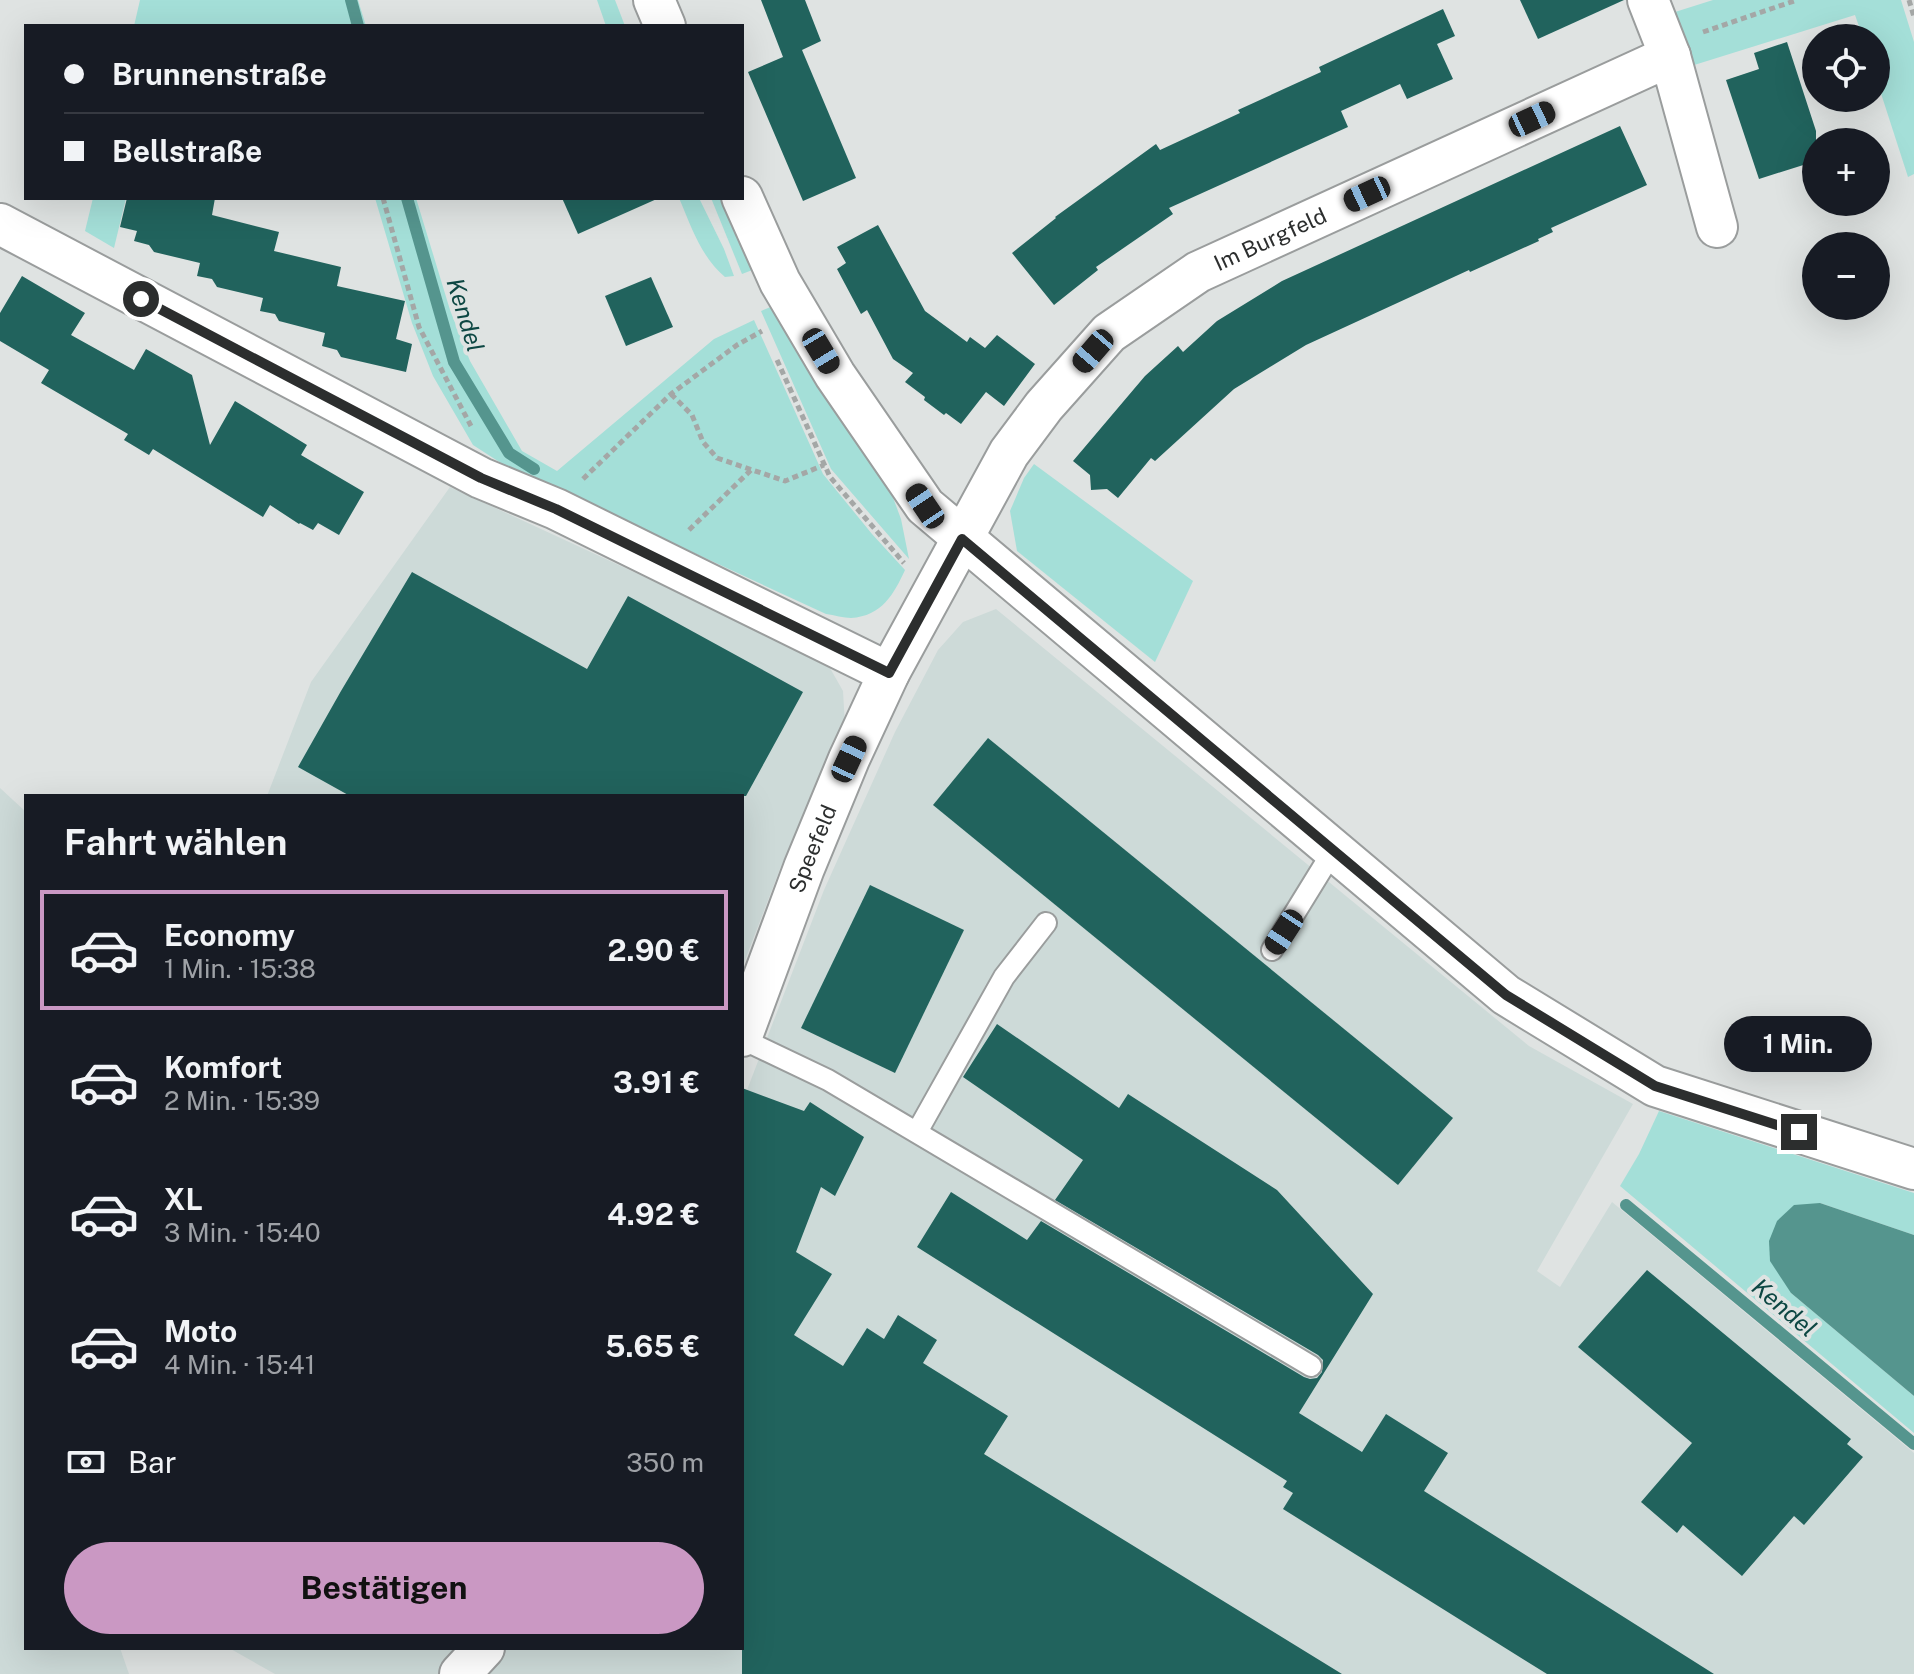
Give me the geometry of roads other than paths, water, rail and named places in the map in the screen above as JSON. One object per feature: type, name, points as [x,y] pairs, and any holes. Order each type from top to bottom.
[{"type":"street","points":[[654,0],[664,24]]},
{"type":"street","points":[[1648,0],[1670,56],[1717,227]]},
{"type":"street","name":"Im Burgfeld","points":[[962,539],[1009,453],[1044,406],[1109,333],[1185,280],[1670,56]]},
{"type":"street","points":[[743,200],[780,282],[835,375],[925,506],[1506,995],[1655,1086],[1914,1169]]},
{"type":"street","points":[[0,224],[481,478],[556,509],[889,673]]},
{"type":"street","name":"Speefeld","points":[[744,1033],[804,868],[849,759],[889,673],[962,539]]},
{"type":"street","points":[[460,1674],[482,1650]]},
{"type":"lane","points":[[1272,950],[1333,851]]},
{"type":"lane","points":[[917,1132],[1004,977],[1046,923]]},
{"type":"lane","points":[[744,1039],[828,1080],[1311,1366]]},
{"type":"waterway","name":"Kendel","points":[[351,0],[357,24]]},
{"type":"waterway","name":"Kendel","points":[[408,200],[454,362],[509,453],[534,469]]},
{"type":"waterway","name":"Kendel","points":[[1626,1205],[1914,1444]]}]
